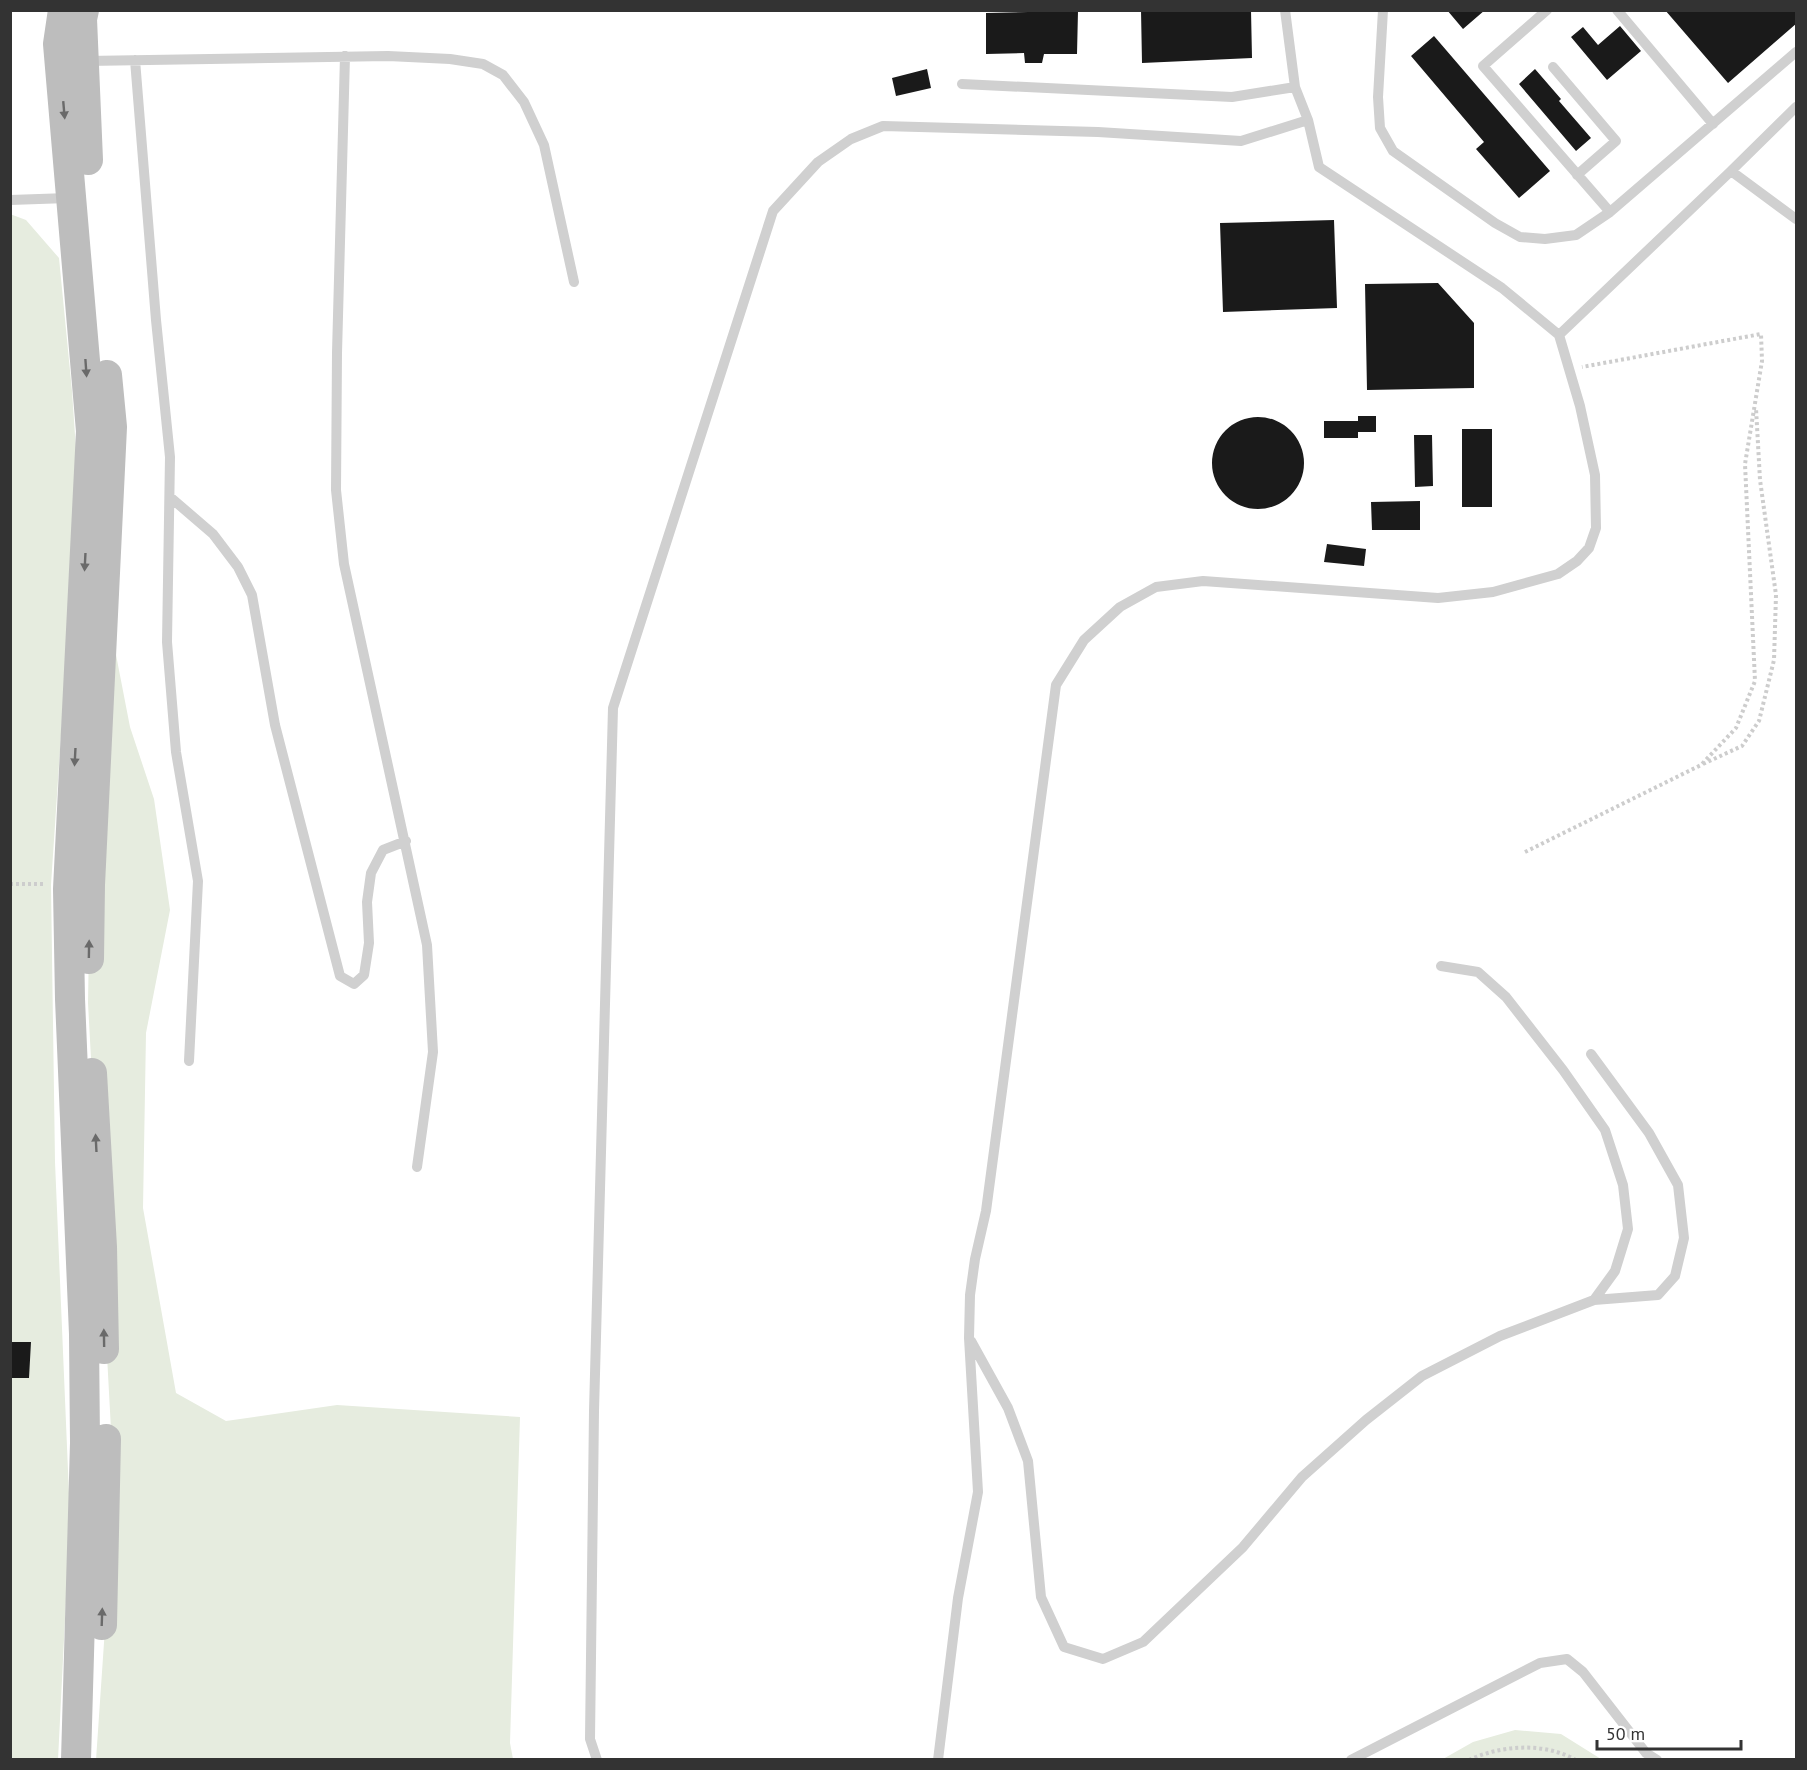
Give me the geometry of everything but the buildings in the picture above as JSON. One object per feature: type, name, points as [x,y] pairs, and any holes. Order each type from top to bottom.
[{"type":"main road","points":[[63,10],[58,44],[72,61],[89,189],[112,427],[91,873],[88,1003],[102,1247],[106,1434],[105,1531],[96,1760]]},
{"type":"main road","points":[[76,1760],[85,1443],[84,1334],[70,999],[69,884],[91,431],[72,198],[72,61],[84,10]]},
{"type":"lane","points":[[938,1760],[958,1598],[978,1492],[969,1338],[970,1295],[975,1259],[986,1211],[1056,685],[1084,640],[1120,607],[1156,587],[1203,581],[1438,598],[1493,592],[1558,574],[1577,561],[1589,548],[1596,528],[1595,475],[1580,406],[1559,335],[1502,288],[1319,166],[1308,120],[1295,87],[1285,10]]},
{"type":"lane","points":[[1383,10],[1378,97],[1380,128],[1393,151],[1495,223],[1520,237],[1545,239],[1576,235],[1610,212],[1797,52]]},
{"type":"lane","points":[[1547,10],[1483,66],[1610,212]]},
{"type":"lane","points":[[1617,10],[1713,124]]},
{"type":"lane","points":[[345,56],[336,490],[344,564],[427,945],[433,1052],[417,1167]]},
{"type":"lane","points":[[72,61],[388,56],[450,59],[483,64],[503,75],[524,102],[543,145],[574,282]]},
{"type":"lane","points":[[135,60],[156,320],[170,457],[167,642],[176,752],[198,881],[189,1061]]},
{"type":"lane","points":[[1553,67],[1616,141],[1577,175]]},
{"type":"lane","points":[[962,84],[1232,97],[1295,87]]},
{"type":"lane","points":[[1559,335],[1797,107]]},
{"type":"lane","points":[[597,1760],[590,1739],[594,1411],[614,708],[773,211],[818,162],[851,139],[883,126],[1098,132],[1241,141],[1308,120]]},
{"type":"lane","points":[[1731,171],[1797,219]]},
{"type":"lane","points":[[10,200],[72,198]]},
{"type":"lane","points":[[170,497],[213,534],[238,567],[252,595],[278,737],[340,976],[354,984],[364,975],[369,943],[367,902],[371,873],[383,850],[406,841]]},
{"type":"lane","points":[[1441,966],[1478,972],[1506,997],[1563,1070],[1605,1130],[1623,1185],[1628,1229],[1615,1271],[1594,1300]]},
{"type":"lane","points":[[969,1338],[1008,1408],[1028,1461],[1041,1597],[1064,1647],[1102,1659],[1143,1642],[1243,1546],[1302,1477],[1366,1420],[1422,1376],[1500,1336],[1594,1300],[1658,1295],[1675,1276],[1684,1238],[1678,1185],[1649,1133],[1591,1054]]},
{"type":"lane","points":[[1352,1760],[1540,1663],[1567,1659],[1583,1672],[1646,1753],[1657,1760]]},
{"type":"path","points":[[1569,370],[1761,334],[1762,361],[1745,464],[1755,681],[1736,728],[1701,765]]},
{"type":"path","points":[[1525,852],[1742,746],[1759,721],[1774,660],[1776,595],[1760,480],[1756,399]]},
{"type":"path","points":[[10,884],[69,884]]},
{"type":"path","points":[[1469,1760],[1485,1752],[1536,1748],[1563,1752],[1576,1760]]},
{"type":"shaded area","points":[[10,214],[26,220],[59,258],[78,479],[51,885],[55,1162],[70,1518],[58,1760],[10,1759]]},
{"type":"shaded area","points":[[112,634],[130,727],[154,799],[170,910],[146,1033],[143,1208],[176,1393],[226,1421],[337,1405],[520,1417],[510,1743],[513,1759],[96,1760],[111,1540],[112,1448],[88,1003],[90,885]]},
{"type":"shaded area","points":[[1515,1730],[1561,1734],[1601,1759],[1443,1759],[1473,1742]]}]
